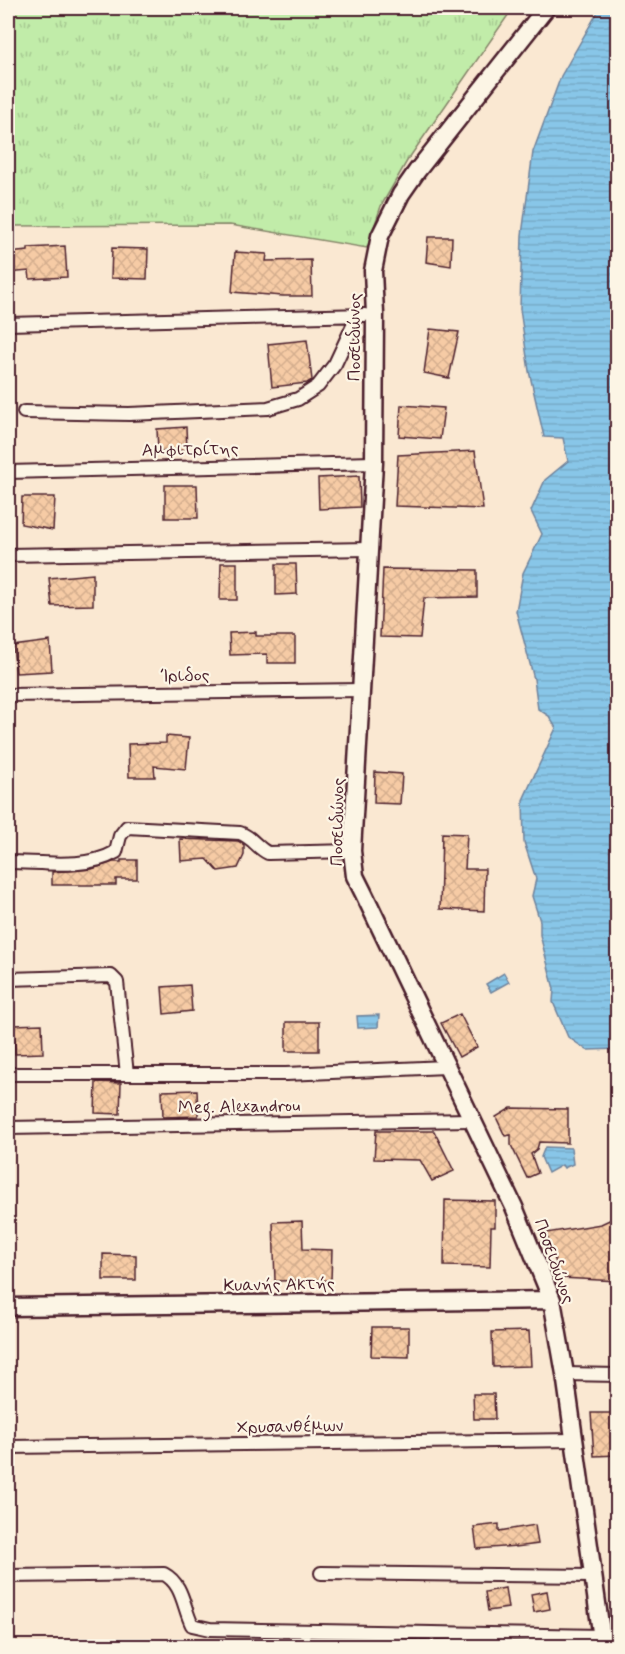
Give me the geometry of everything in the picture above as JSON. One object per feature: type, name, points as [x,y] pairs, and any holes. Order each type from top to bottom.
[{"type":"street","name":"Ποσειδώνος","points":[[546,8],[401,194],[381,236],[377,251],[373,271],[374,463],[352,851],[356,876],[514,1207],[552,1300],[565,1374],[603,1641]]},
{"type":"street","points":[[24,412],[129,414],[268,408],[298,399],[318,386],[335,364],[357,315]]},
{"type":"street","points":[[8,324],[375,315]]},
{"type":"street","name":"Αμφιτρίτης","points":[[8,472],[374,463]]},
{"type":"street","points":[[8,555],[370,549]]},
{"type":"street","name":"Ίριδος","points":[[8,695],[362,690]]},
{"type":"street","points":[[8,862],[90,863],[116,852],[120,836],[127,827],[240,832],[253,839],[268,853],[352,851]]},
{"type":"street","points":[[8,979],[111,976],[115,978],[127,1074]]},
{"type":"street","points":[[8,1074],[286,1074],[446,1067]]},
{"type":"street","name":"Meg. Alexandrou","points":[[8,1128],[471,1120]]},
{"type":"street","name":"Κυανής Ακτής","points":[[8,1307],[552,1300]]},
{"type":"street","points":[[565,1374],[618,1375]]},
{"type":"street","name":"Χρυσανθέμων","points":[[8,1447],[574,1440]]},
{"type":"street","points":[[321,1573],[593,1576]]},
{"type":"street","points":[[8,1576],[164,1574],[173,1578],[192,1625],[210,1629],[603,1641]]},
{"type":"green space","points":[[8,8],[513,8],[407,161],[381,206],[367,248],[230,225],[8,226]]},
{"type":"water","points":[[600,8],[618,8],[618,1049],[587,1050],[568,1037],[553,1002],[554,989],[540,935],[540,921],[532,896],[536,879],[524,842],[523,800],[556,728],[549,716],[538,709],[534,679],[516,611],[523,573],[542,534],[531,511],[545,480],[568,461],[563,438],[544,437],[529,371],[520,309],[522,235],[533,152],[561,76]]},
{"type":"water","points":[[504,973],[509,982],[491,992],[486,984]]},
{"type":"water","points":[[379,1015],[378,1027],[358,1028],[357,1016]]},
{"type":"water","points":[[545,1147],[571,1148],[573,1164],[564,1168],[562,1165],[548,1173],[541,1157]]},
{"type":"building","points":[[428,237],[452,237],[451,266],[426,262]]},
{"type":"building","points":[[65,246],[67,277],[30,279],[29,271],[8,273],[8,253],[28,251],[28,248]]},
{"type":"building","points":[[112,248],[148,249],[147,279],[111,278]]},
{"type":"building","points":[[235,252],[267,254],[266,261],[311,260],[312,296],[232,292]]},
{"type":"building","points":[[430,329],[459,332],[449,378],[424,373]]},
{"type":"building","points":[[307,340],[312,380],[307,383],[272,387],[268,344]]},
{"type":"building","points":[[401,405],[444,408],[440,439],[399,436]]},
{"type":"building","points":[[186,427],[187,450],[158,451],[157,429]]},
{"type":"building","points":[[475,451],[483,509],[395,506],[398,455]]},
{"type":"building","points":[[359,476],[360,507],[319,509],[318,478]]},
{"type":"building","points":[[165,485],[197,485],[198,518],[165,518]]},
{"type":"building","points":[[22,497],[55,497],[53,530],[21,524]]},
{"type":"building","points":[[221,563],[237,563],[237,600],[220,600]]},
{"type":"building","points":[[276,564],[296,564],[297,594],[276,595]]},
{"type":"building","points":[[383,569],[477,570],[477,597],[424,598],[420,638],[380,637]]},
{"type":"building","points":[[93,574],[93,605],[52,606],[49,578]]},
{"type":"building","points":[[256,632],[256,636],[295,636],[295,663],[267,663],[267,654],[230,655],[229,633]]},
{"type":"building","points":[[50,641],[52,671],[16,673],[13,646]]},
{"type":"building","points":[[166,736],[189,738],[186,769],[154,766],[155,777],[129,777],[128,744],[166,743]]},
{"type":"building","points":[[375,772],[402,774],[400,804],[374,803]]},
{"type":"building","points":[[442,833],[467,834],[465,869],[485,869],[484,911],[440,909]]},
{"type":"building","points":[[180,839],[238,841],[244,845],[244,855],[238,868],[218,871],[207,859],[181,861]]},
{"type":"building","points":[[121,860],[137,860],[137,879],[116,879],[116,885],[52,885],[52,872],[92,869],[113,862],[121,862]]},
{"type":"building","points":[[190,985],[192,1011],[164,1014],[162,987]]},
{"type":"building","points":[[460,1014],[477,1047],[459,1057],[441,1023]]},
{"type":"building","points":[[286,1022],[319,1022],[319,1051],[286,1051]]},
{"type":"building","points":[[42,1024],[43,1053],[15,1054],[14,1025]]},
{"type":"building","points":[[96,1082],[121,1083],[120,1114],[95,1113]]},
{"type":"building","points":[[197,1090],[198,1116],[163,1117],[162,1091]]},
{"type":"building","points":[[511,1108],[568,1109],[568,1143],[539,1142],[537,1149],[531,1154],[538,1173],[527,1178],[511,1145],[511,1135],[505,1136],[496,1117]]},
{"type":"building","points":[[376,1131],[434,1131],[454,1171],[432,1181],[420,1160],[374,1159]]},
{"type":"building","points":[[445,1200],[495,1201],[495,1227],[491,1227],[490,1267],[444,1266]]},
{"type":"building","points":[[618,1216],[618,1281],[561,1278],[546,1233],[601,1224]]},
{"type":"building","points":[[302,1221],[303,1249],[332,1250],[331,1280],[275,1281],[273,1222]]},
{"type":"building","points":[[103,1254],[136,1255],[136,1280],[103,1280]]},
{"type":"building","points":[[372,1327],[409,1327],[409,1357],[371,1356]]},
{"type":"building","points":[[529,1331],[531,1366],[493,1367],[492,1332]]},
{"type":"building","points":[[473,1394],[494,1394],[495,1419],[474,1419]]},
{"type":"building","points":[[591,1413],[618,1413],[618,1455],[594,1456]]},
{"type":"building","points":[[499,1524],[499,1531],[535,1525],[538,1544],[477,1549],[474,1527]]},
{"type":"building","points":[[505,1588],[508,1608],[488,1611],[485,1592]]},
{"type":"building","points":[[547,1591],[550,1609],[534,1612],[531,1594]]}]
